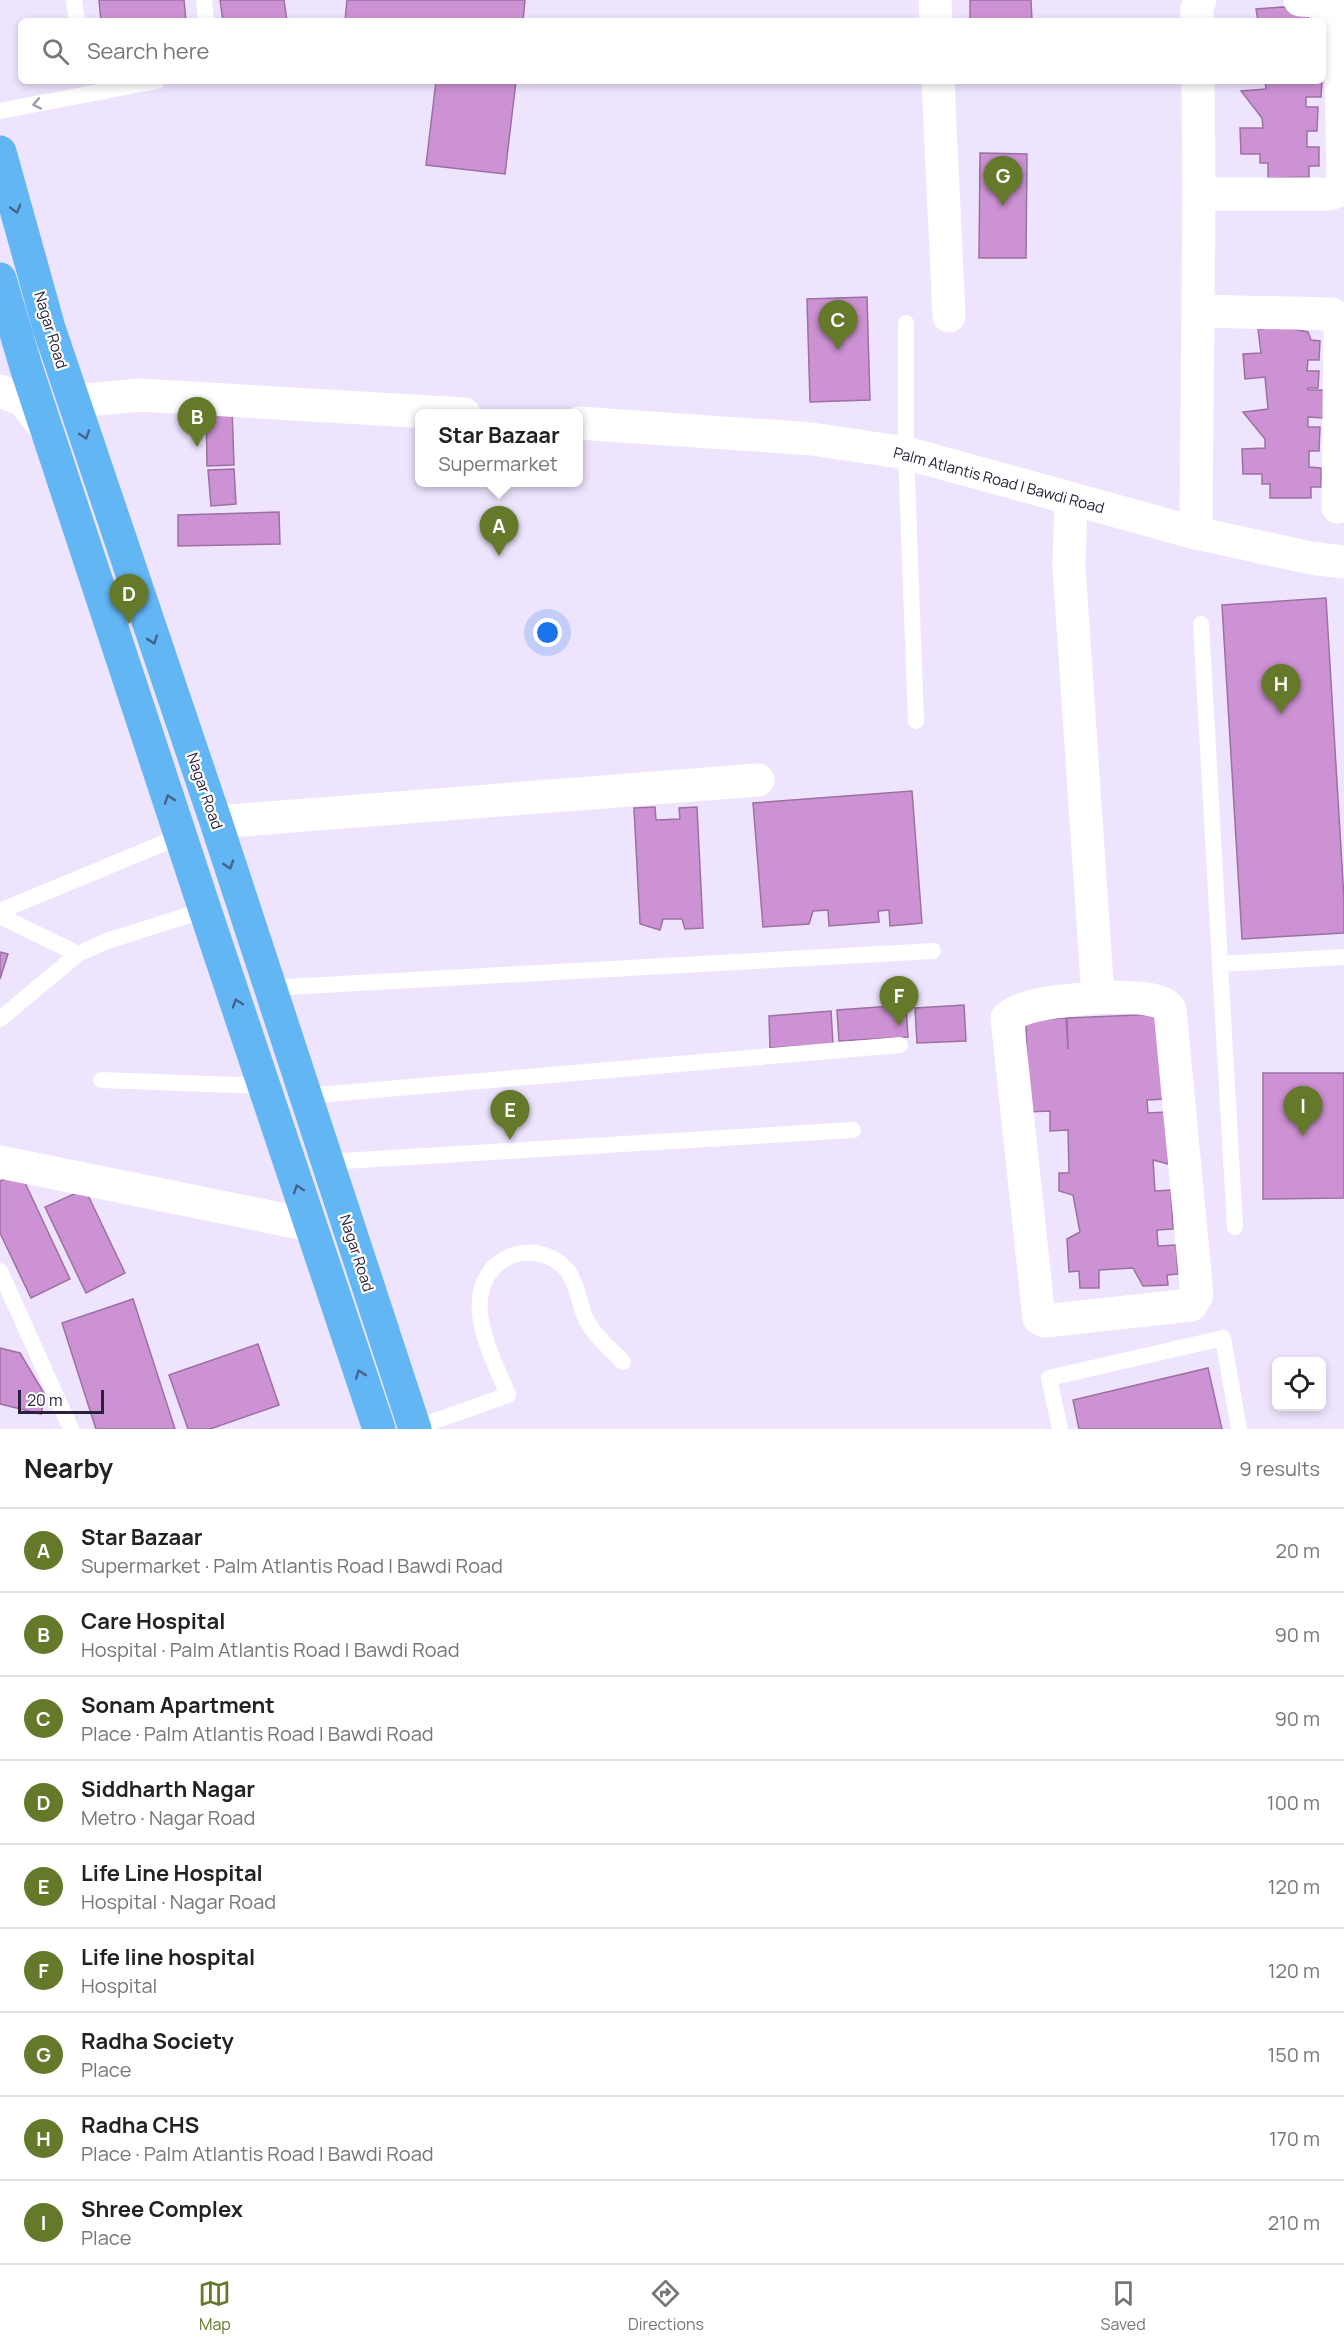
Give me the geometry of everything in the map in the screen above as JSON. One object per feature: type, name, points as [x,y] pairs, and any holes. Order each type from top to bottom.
[{"type":"highway","name":"Nagar Road","points":[[0,152],[50,328],[216,822],[415,1428]]},
{"type":"highway","points":[[0,279],[205,910],[379,1429]]},
{"type":"highway","points":[[159,768],[196,764]]},
{"type":"street","points":[[935,0],[936,18]]},
{"type":"street","points":[[1197,18],[1200,0]]},
{"type":"street","points":[[1199,194],[1329,194],[1340,191],[1343,185],[1340,16],[1333,6],[1321,1],[1300,0]]},
{"type":"street","points":[[938,84],[949,316]]},
{"type":"street","points":[[1196,533],[1199,311],[1198,84]]},
{"type":"street","points":[[1199,311],[1332,314],[1340,319],[1338,507]]},
{"type":"street","points":[[0,391],[23,400],[48,432]]},
{"type":"street","points":[[74,401],[140,395],[415,411]]},
{"type":"street","name":"Palm Atlantis Road | Bawdi Road","points":[[583,423],[812,439],[906,453],[1196,533],[1311,558],[1344,562]]},
{"type":"street","points":[[1071,499],[1070,567],[1098,997]]},
{"type":"street","points":[[216,822],[758,780]]},
{"type":"street","points":[[1098,997],[1157,1000],[1168,1006],[1170,1010],[1197,1295],[1191,1305],[1045,1321],[1039,1318],[1007,1018],[1012,1013],[1041,1005],[1098,997]]},
{"type":"street","points":[[0,1162],[310,1225]]},
{"type":"lane","points":[[74,0],[77,18]]},
{"type":"lane","points":[[204,0],[206,18]]},
{"type":"lane","points":[[0,111],[76,89],[127,84]]},
{"type":"lane","points":[[906,323],[906,453],[916,721]]},
{"type":"lane","points":[[1201,624],[1235,1227]]},
{"type":"lane","points":[[0,911],[123,862],[181,836]]},
{"type":"lane","points":[[0,1019],[78,954],[107,941],[205,910]]},
{"type":"lane","points":[[0,916],[78,954]]},
{"type":"lane","points":[[269,988],[933,951]]},
{"type":"lane","points":[[1220,964],[1344,957]]},
{"type":"lane","points":[[305,1096],[900,1045]]},
{"type":"lane","points":[[101,1080],[264,1086]]},
{"type":"lane","points":[[327,1162],[854,1130]]},
{"type":"lane","points":[[415,1428],[508,1395],[486,1340],[479,1310],[480,1288],[488,1274],[500,1261],[518,1254],[536,1252],[551,1258],[567,1270],[591,1326],[623,1362]]},
{"type":"lane","points":[[0,1271],[71,1429]]},
{"type":"lane","points":[[1060,1429],[1049,1378],[1223,1338],[1239,1429]]},
{"type":"building","points":[[99,0],[184,0],[186,18],[101,18]]},
{"type":"building","points":[[220,0],[284,0],[287,18],[223,18]]},
{"type":"building","points":[[347,0],[525,0],[523,18],[345,18]]},
{"type":"building","points":[[970,0],[1031,0],[1032,18],[970,18]]},
{"type":"building","points":[[1282,7],[1306,11],[1308,18],[1258,18],[1256,9]]},
{"type":"building","points":[[436,84],[516,84],[505,174],[426,165]]},
{"type":"building","points":[[1265,84],[1322,84],[1321,97],[1306,97],[1306,107],[1318,107],[1317,131],[1307,131],[1307,147],[1319,147],[1319,166],[1309,166],[1309,177],[1268,178],[1268,163],[1260,163],[1260,154],[1241,154],[1240,128],[1263,128],[1262,118],[1241,91],[1266,89]]},
{"type":"building","points":[[980,153],[1027,154],[1026,258],[979,258]]},
{"type":"building","points":[[867,297],[870,400],[810,402],[807,299]]},
{"type":"building","points":[[1284,327],[1308,332],[1311,340],[1320,341],[1319,360],[1308,360],[1307,371],[1319,371],[1318,388],[1308,388],[1308,390],[1324,390],[1323,418],[1308,417],[1308,427],[1320,427],[1319,451],[1309,451],[1309,467],[1321,468],[1321,487],[1311,487],[1311,498],[1270,498],[1270,484],[1262,484],[1262,474],[1243,474],[1242,449],[1265,448],[1265,439],[1243,412],[1268,409],[1265,377],[1245,379],[1243,354],[1261,353],[1258,329]]},
{"type":"building","points":[[232,408],[234,465],[207,466],[206,409]]},
{"type":"building","points":[[234,469],[236,504],[211,506],[208,470]]},
{"type":"building","points":[[279,512],[280,544],[178,546],[178,515]]},
{"type":"building","points":[[1326,598],[1344,899],[1344,933],[1242,939],[1222,605]]},
{"type":"building","points":[[912,791],[922,923],[890,926],[889,910],[878,911],[879,922],[829,926],[828,910],[813,911],[809,924],[763,927],[753,803]]},
{"type":"building","points":[[655,807],[656,820],[680,819],[679,808],[697,807],[703,928],[685,929],[682,919],[663,919],[660,930],[640,924],[634,808]]},
{"type":"building","points":[[0,952],[8,954],[0,979]]},
{"type":"building","points":[[906,1005],[908,1037],[839,1041],[837,1010]]},
{"type":"building","points":[[964,1005],[966,1041],[917,1043],[915,1008]]},
{"type":"building","points":[[831,1011],[833,1044],[770,1048],[769,1016]]},
{"type":"building","points":[[1162,1014],[1166,1099],[1147,1100],[1148,1113],[1166,1112],[1168,1164],[1153,1160],[1155,1191],[1171,1190],[1173,1229],[1157,1230],[1158,1246],[1176,1245],[1178,1274],[1167,1275],[1168,1285],[1143,1286],[1133,1268],[1099,1270],[1099,1288],[1080,1288],[1079,1271],[1069,1272],[1067,1239],[1080,1232],[1073,1195],[1059,1191],[1059,1173],[1069,1173],[1068,1130],[1050,1131],[1050,1111],[1028,1112],[1026,1020],[1066,1018],[1068,1049],[1067,1018]]},
{"type":"building","points":[[1263,1073],[1344,1073],[1344,1198],[1263,1199]]},
{"type":"building","points":[[20,1172],[70,1279],[31,1298],[0,1233],[0,1181]]},
{"type":"building","points":[[85,1189],[125,1273],[86,1293],[45,1207]]},
{"type":"building","points":[[133,1299],[175,1429],[96,1429],[62,1323]]},
{"type":"building","points":[[258,1344],[279,1405],[210,1429],[188,1429],[169,1375]]},
{"type":"building","points":[[0,1348],[20,1353],[45,1395],[41,1414],[0,1404]]},
{"type":"building","points":[[1208,1368],[1222,1429],[1079,1429],[1073,1400]]},
{"type":"place","name":"Radha Society","points":[[1003,206]]},
{"type":"place","name":"Sonam Apartment","points":[[838,350]]},
{"type":"place","name":"Care Hospital","points":[[197,447]]},
{"type":"place","name":"Star Bazaar","points":[[499,556]]},
{"type":"place","name":"Siddharth Nagar","points":[[129,624]]},
{"type":"place","name":"Radha CHS","points":[[1281,714]]},
{"type":"place","name":"Life line hospital","points":[[899,1026]]},
{"type":"place","name":"Shree Complex","points":[[1303,1136]]},
{"type":"place","name":"Life Line Hospital","points":[[510,1140]]}]
